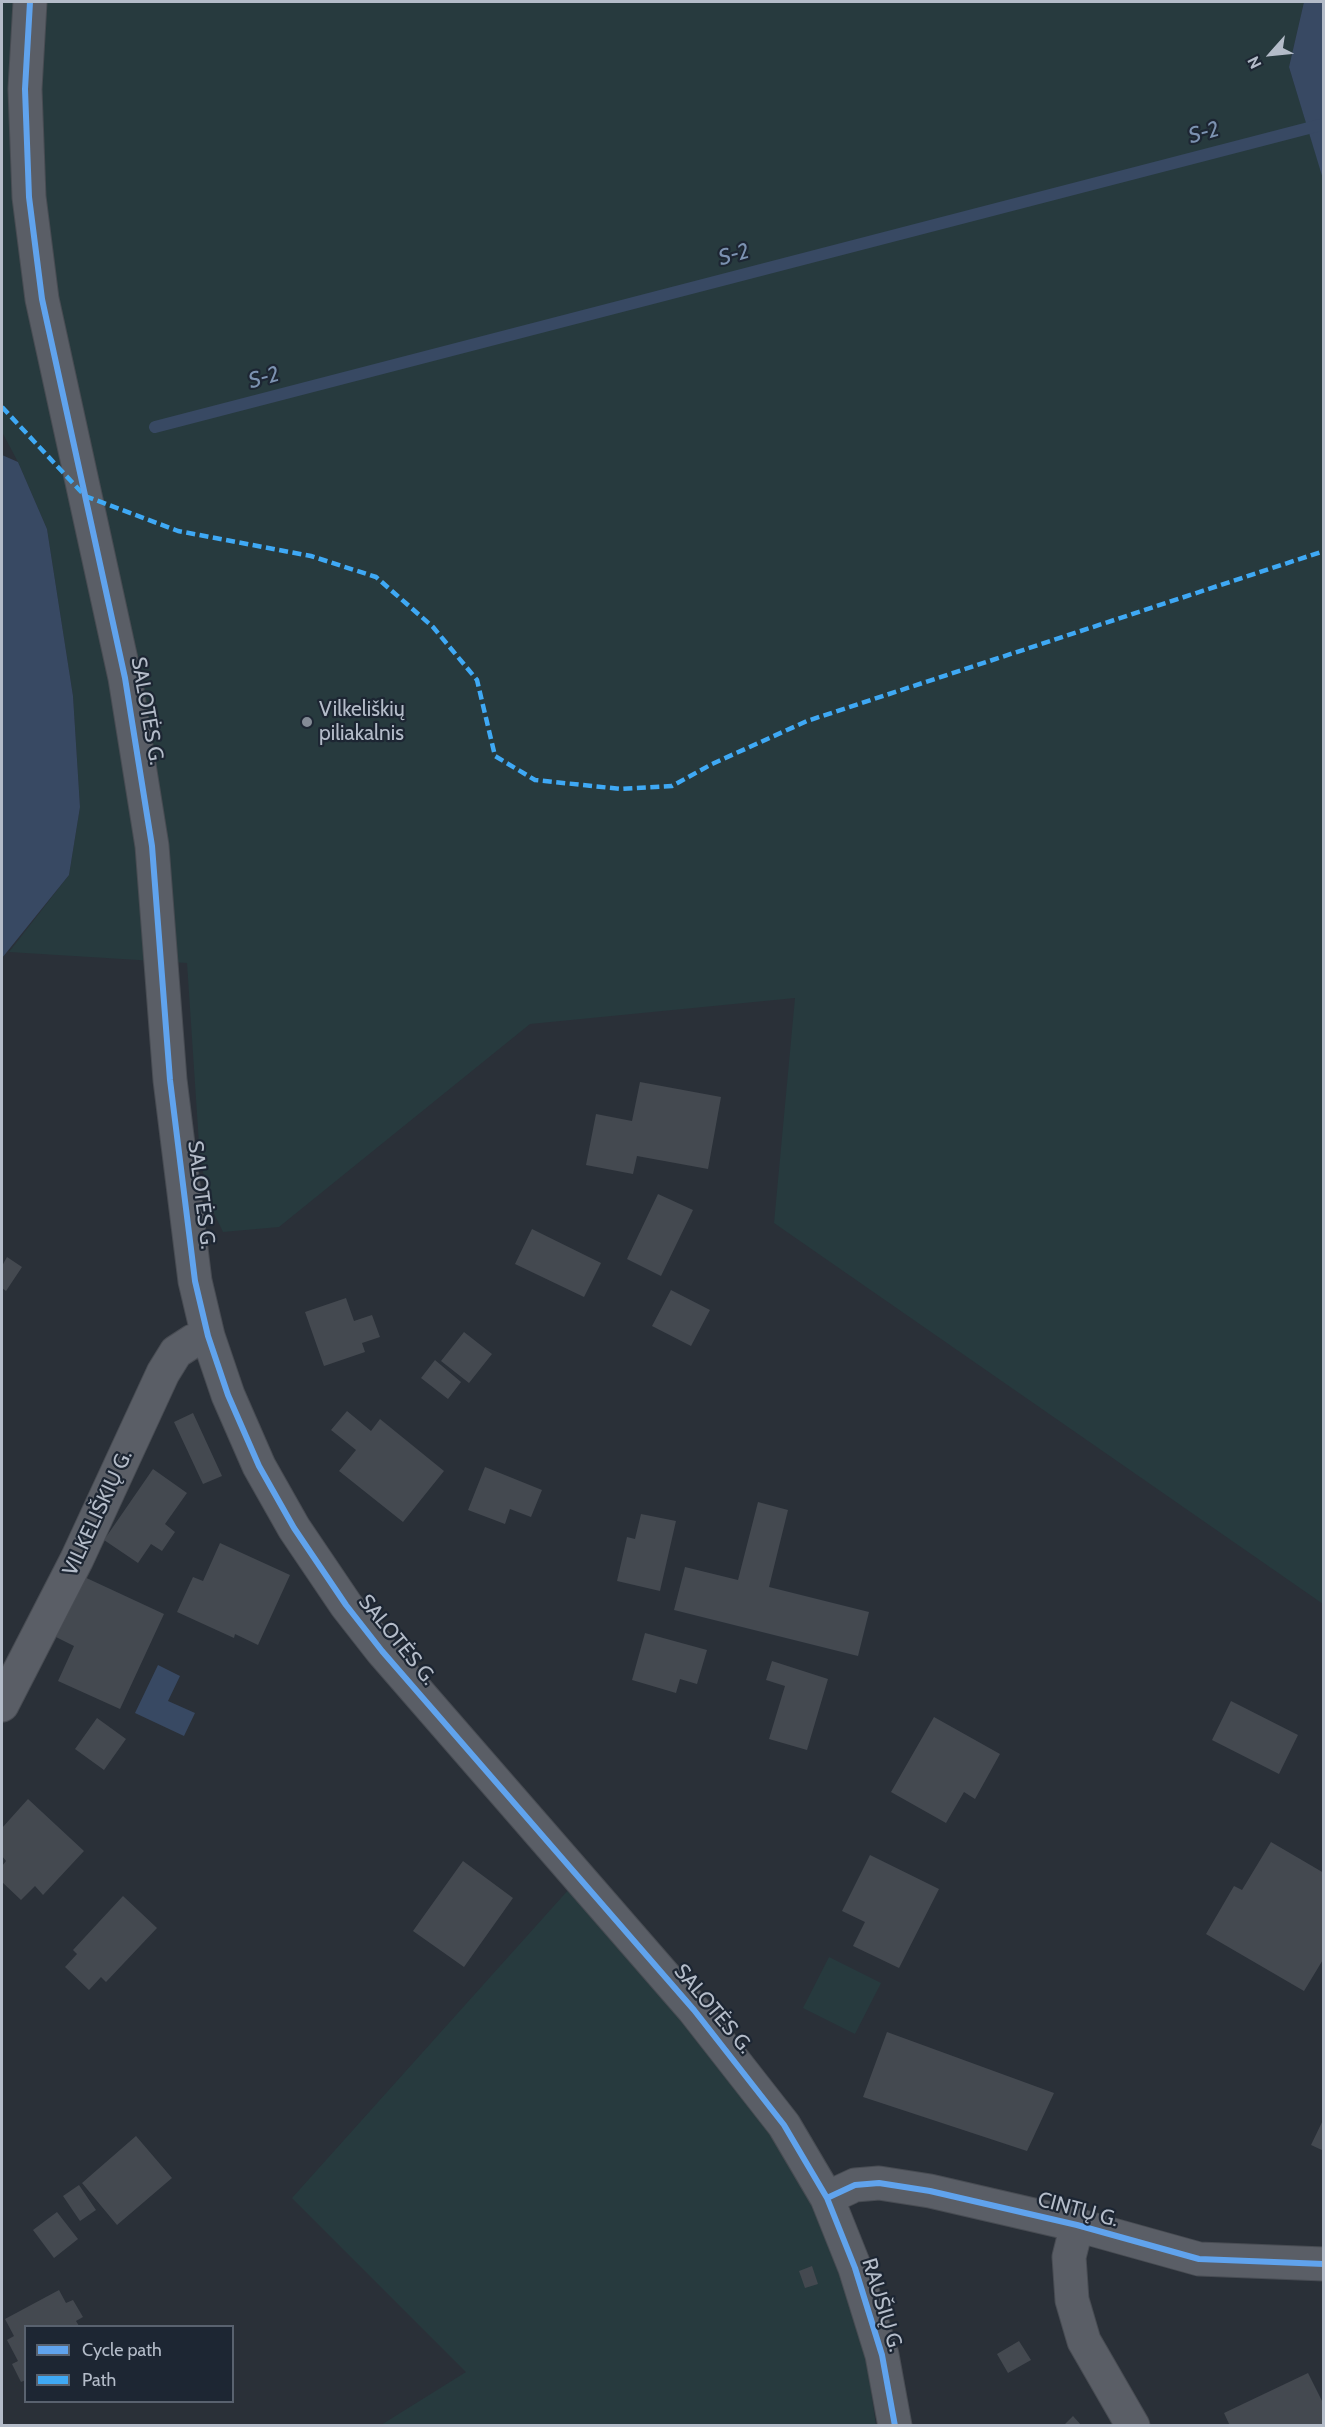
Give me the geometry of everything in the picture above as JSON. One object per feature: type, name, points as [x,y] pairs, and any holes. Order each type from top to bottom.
[{"type":"street","name":"SALOTĖS G.","points":[[30,2],[25,89],[29,197],[42,299],[118,645],[146,798],[176,1135],[195,1281],[208,1336],[228,1395],[259,1466],[294,1528],[346,1605],[382,1651],[743,2070],[784,2125],[826,2198]]},
{"type":"street","name":"VILKELIŠKIŲ G.","points":[[2,1705],[77,1558],[163,1373],[176,1352],[208,1336]]},
{"type":"street","name":"CINTŲ G.","points":[[826,2198],[855,2185],[879,2183],[930,2191],[1077,2225],[1199,2259],[1323,2264]]},
{"type":"street","name":"RAUŠIŲ G.","points":[[826,2198],[855,2268],[882,2355],[895,2426]]},
{"type":"street","points":[[1077,2225],[1069,2257],[1072,2300],[1084,2341],[1133,2426]]},
{"type":"green space","points":[[2,2],[1304,2],[1289,67],[1324,179],[1323,1604],[774,1223],[795,998],[530,1024],[279,1227],[223,1232],[211,1207],[200,1159],[187,963],[9,952],[69,875],[80,807],[73,696],[47,529],[18,462],[2,432]]},
{"type":"green space","points":[[570,1888],[726,2072],[807,2191],[830,2239],[865,2350],[876,2425],[381,2425],[466,2372],[292,2198]]},
{"type":"green space","points":[[829,1957],[881,1983],[855,2034],[803,2008]]},
{"type":"water","points":[[1304,2],[1323,2],[1323,179],[1289,67]]},
{"type":"water","points":[[2,455],[18,462],[47,529],[73,696],[80,807],[69,875],[2,958]]},
{"type":"water","points":[[158,1665],[180,1676],[168,1701],[195,1713],[184,1736],[135,1713]]},
{"type":"building","points":[[640,1082],[721,1097],[708,1169],[637,1156],[633,1174],[586,1165],[596,1114],[632,1121]]},
{"type":"building","points":[[658,1194],[693,1210],[661,1276],[627,1259]]},
{"type":"building","points":[[532,1229],[601,1263],[584,1297],[515,1264]]},
{"type":"building","points":[[7,1257],[22,1267],[6,1291],[2,1288],[2,1266]]},
{"type":"building","points":[[671,1290],[710,1310],[691,1346],[652,1326]]},
{"type":"building","points":[[346,1298],[354,1321],[372,1315],[380,1337],[362,1343],[365,1352],[324,1366],[305,1312]]},
{"type":"building","points":[[464,1332],[492,1354],[469,1383],[441,1361]]},
{"type":"building","points":[[435,1360],[461,1382],[448,1399],[421,1378]]},
{"type":"building","points":[[347,1411],[371,1431],[380,1419],[444,1471],[403,1522],[339,1471],[356,1450],[331,1430]]},
{"type":"building","points":[[193,1413],[222,1476],[203,1484],[174,1422]]},
{"type":"building","points":[[485,1467],[542,1490],[531,1517],[510,1509],[505,1524],[468,1510]]},
{"type":"building","points":[[153,1469],[187,1493],[165,1524],[175,1532],[162,1551],[151,1544],[138,1563],[104,1540]]},
{"type":"building","points":[[758,1502],[788,1510],[769,1587],[869,1612],[858,1656],[674,1610],[685,1567],[738,1580]]},
{"type":"building","points":[[641,1514],[676,1521],[660,1591],[617,1581],[627,1537],[635,1539]]},
{"type":"building","points":[[220,1543],[290,1575],[258,1645],[235,1634],[234,1638],[177,1612],[193,1577],[203,1581]]},
{"type":"building","points":[[80,1575],[164,1614],[120,1709],[58,1681],[74,1646],[52,1635]]},
{"type":"building","points":[[645,1633],[707,1650],[697,1684],[680,1679],[676,1693],[632,1680]]},
{"type":"building","points":[[772,1661],[828,1679],[807,1750],[769,1739],[785,1686],[766,1680]]},
{"type":"building","points":[[1231,1701],[1298,1735],[1279,1774],[1212,1740]]},
{"type":"building","points":[[934,1717],[1000,1754],[975,1799],[964,1792],[946,1823],[891,1792]]},
{"type":"building","points":[[97,1718],[126,1739],[104,1770],[75,1749]]},
{"type":"building","points":[[28,1799],[84,1851],[43,1895],[35,1886],[21,1900],[2,1882],[2,1866],[6,1861],[2,1856],[2,1828]]},
{"type":"building","points":[[1271,1842],[1324,1873],[1324,1958],[1304,1991],[1206,1934],[1234,1886],[1242,1890]]},
{"type":"building","points":[[870,1855],[939,1889],[899,1968],[853,1946],[865,1922],[842,1911]]},
{"type":"building","points":[[463,1861],[513,1898],[464,1967],[413,1931]]},
{"type":"building","points":[[123,1896],[157,1928],[106,1982],[101,1977],[89,1990],[65,1967],[77,1954],[73,1950]]},
{"type":"building","points":[[887,2032],[1054,2093],[1027,2151],[863,2097]]},
{"type":"building","points":[[1324,2118],[1324,2151],[1311,2145]]},
{"type":"building","points":[[136,2136],[172,2178],[117,2225],[82,2183]]},
{"type":"building","points":[[79,2185],[96,2210],[80,2221],[63,2196]]},
{"type":"building","points":[[57,2212],[78,2239],[54,2258],[33,2230]]},
{"type":"building","points":[[812,2266],[818,2284],[805,2288],[799,2271]]},
{"type":"building","points":[[59,2290],[66,2303],[73,2300],[83,2317],[76,2321],[78,2325],[24,2325],[24,2381],[21,2382],[12,2364],[18,2361],[7,2340],[14,2336],[5,2319]]},
{"type":"building","points":[[1019,2341],[1031,2360],[1008,2373],[997,2354]]},
{"type":"building","points":[[1308,2373],[1324,2405],[1324,2426],[1230,2426],[1224,2413]]},
{"type":"building","points":[[1073,2416],[1082,2426],[1063,2426]]},
{"type":"waterway","name":"S-2","points":[[155,427],[1324,124]]},
{"type":"marked path","points":[[2,407],[85,496],[178,531],[311,556],[376,577],[433,627],[477,680],[495,756],[535,780],[621,789],[672,786],[712,764],[807,721],[1324,551]]},
{"type":"cycle path","points":[[30,2],[25,89],[29,197],[42,299],[125,678],[152,846],[170,1080],[195,1281],[208,1336],[228,1395],[259,1466],[294,1528],[346,1605],[382,1651],[694,2010],[784,2125],[827,2198],[855,2268],[882,2355],[895,2426]]},
{"type":"cycle path","points":[[827,2198],[855,2185],[879,2183],[930,2191],[1077,2225],[1199,2259],[1324,2264]]},
{"type":"place","name":"Vilkeliškių piliakalnis","points":[[307,722]]}]
